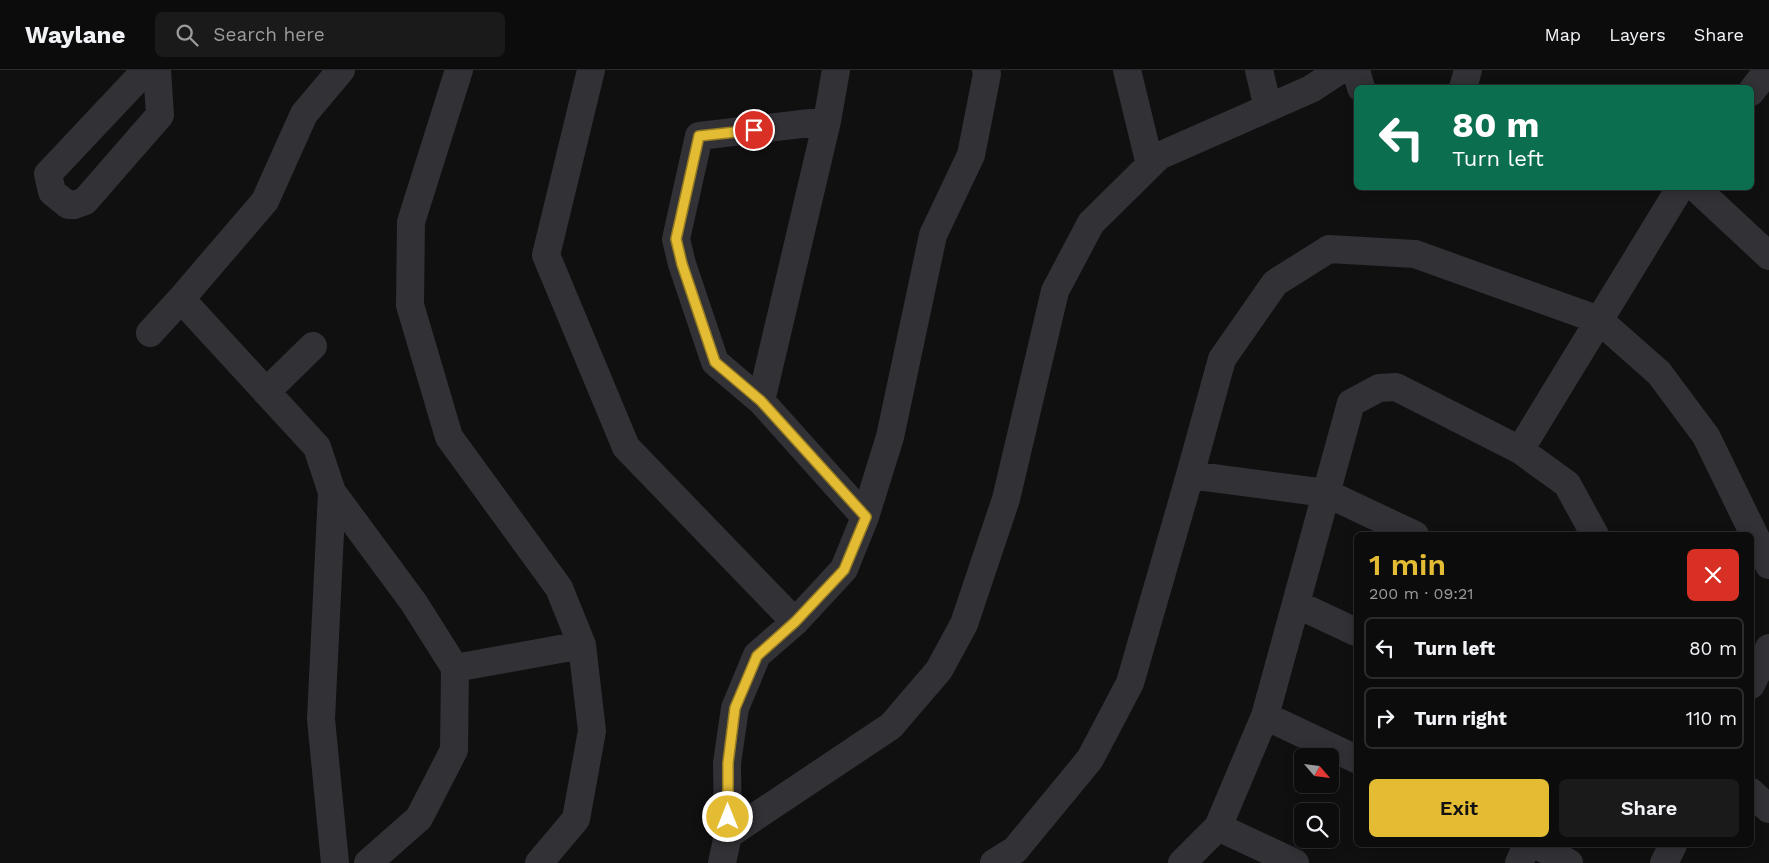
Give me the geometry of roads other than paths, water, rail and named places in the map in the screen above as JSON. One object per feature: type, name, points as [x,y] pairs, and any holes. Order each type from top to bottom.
[{"type":"street","points":[[146,70],[48,174],[52,192],[68,205],[85,201],[160,114],[157,70]]},
{"type":"street","points":[[150,333],[181,300],[265,200],[304,114],[341,70]]},
{"type":"street","points":[[459,70],[411,222],[410,305],[449,437],[559,588],[582,645],[592,731],[576,819],[539,863]]},
{"type":"street","points":[[591,70],[546,255],[626,447],[795,622]]},
{"type":"street","points":[[761,401],[827,121],[836,70]]},
{"type":"street","points":[[722,863],[728,835],[728,763],[735,708],[757,656],[795,622],[844,570],[866,517],[890,437],[933,235],[971,155],[987,74],[986,70]]},
{"type":"street","points":[[1127,70],[1150,165]]},
{"type":"street","points":[[1259,70],[1268,108]]},
{"type":"street","points":[[728,835],[891,726],[939,670],[964,624],[1006,499],[1055,291],[1091,223],[1159,156],[1311,89],[1340,70]]},
{"type":"street","points":[[1356,70],[1360,85]]},
{"type":"street","points":[[1464,85],[1468,70]]},
{"type":"street","points":[[1754,88],[1768,70]]},
{"type":"street","points":[[827,121],[699,136],[676,239],[682,264],[715,362],[761,401],[866,517]]},
{"type":"street","points":[[1520,450],[1679,190]]},
{"type":"street","points":[[1698,190],[1769,256]]},
{"type":"street","points":[[994,863],[1015,850],[1090,759],[1130,683],[1222,359],[1275,282],[1329,249],[1415,254],[1599,320],[1659,373],[1706,436],[1753,532]]},
{"type":"street","points":[[181,300],[317,447],[332,492],[414,603],[455,668],[454,750],[419,818],[368,863]]},
{"type":"street","points":[[266,392],[312,346]]},
{"type":"street","points":[[1182,863],[1218,828],[1265,716],[1351,403],[1379,388],[1396,387],[1520,450],[1567,484],[1593,532]]},
{"type":"street","points":[[1190,475],[1326,493],[1409,532]]},
{"type":"street","points":[[332,492],[321,719],[335,863]]},
{"type":"street","points":[[1754,534],[1769,565]]},
{"type":"street","points":[[1296,604],[1354,631]]},
{"type":"street","points":[[455,668],[582,645]]},
{"type":"street","points":[[1754,679],[1769,648]]},
{"type":"street","points":[[1265,716],[1354,758]]},
{"type":"street","points":[[1754,795],[1769,809]]},
{"type":"street","points":[[1218,828],[1295,863]]},
{"type":"street","points":[[1519,863],[1526,847]]},
{"type":"street","points":[[1541,847],[1569,863]]},
{"type":"street","points":[[1664,863],[1672,847]]}]
